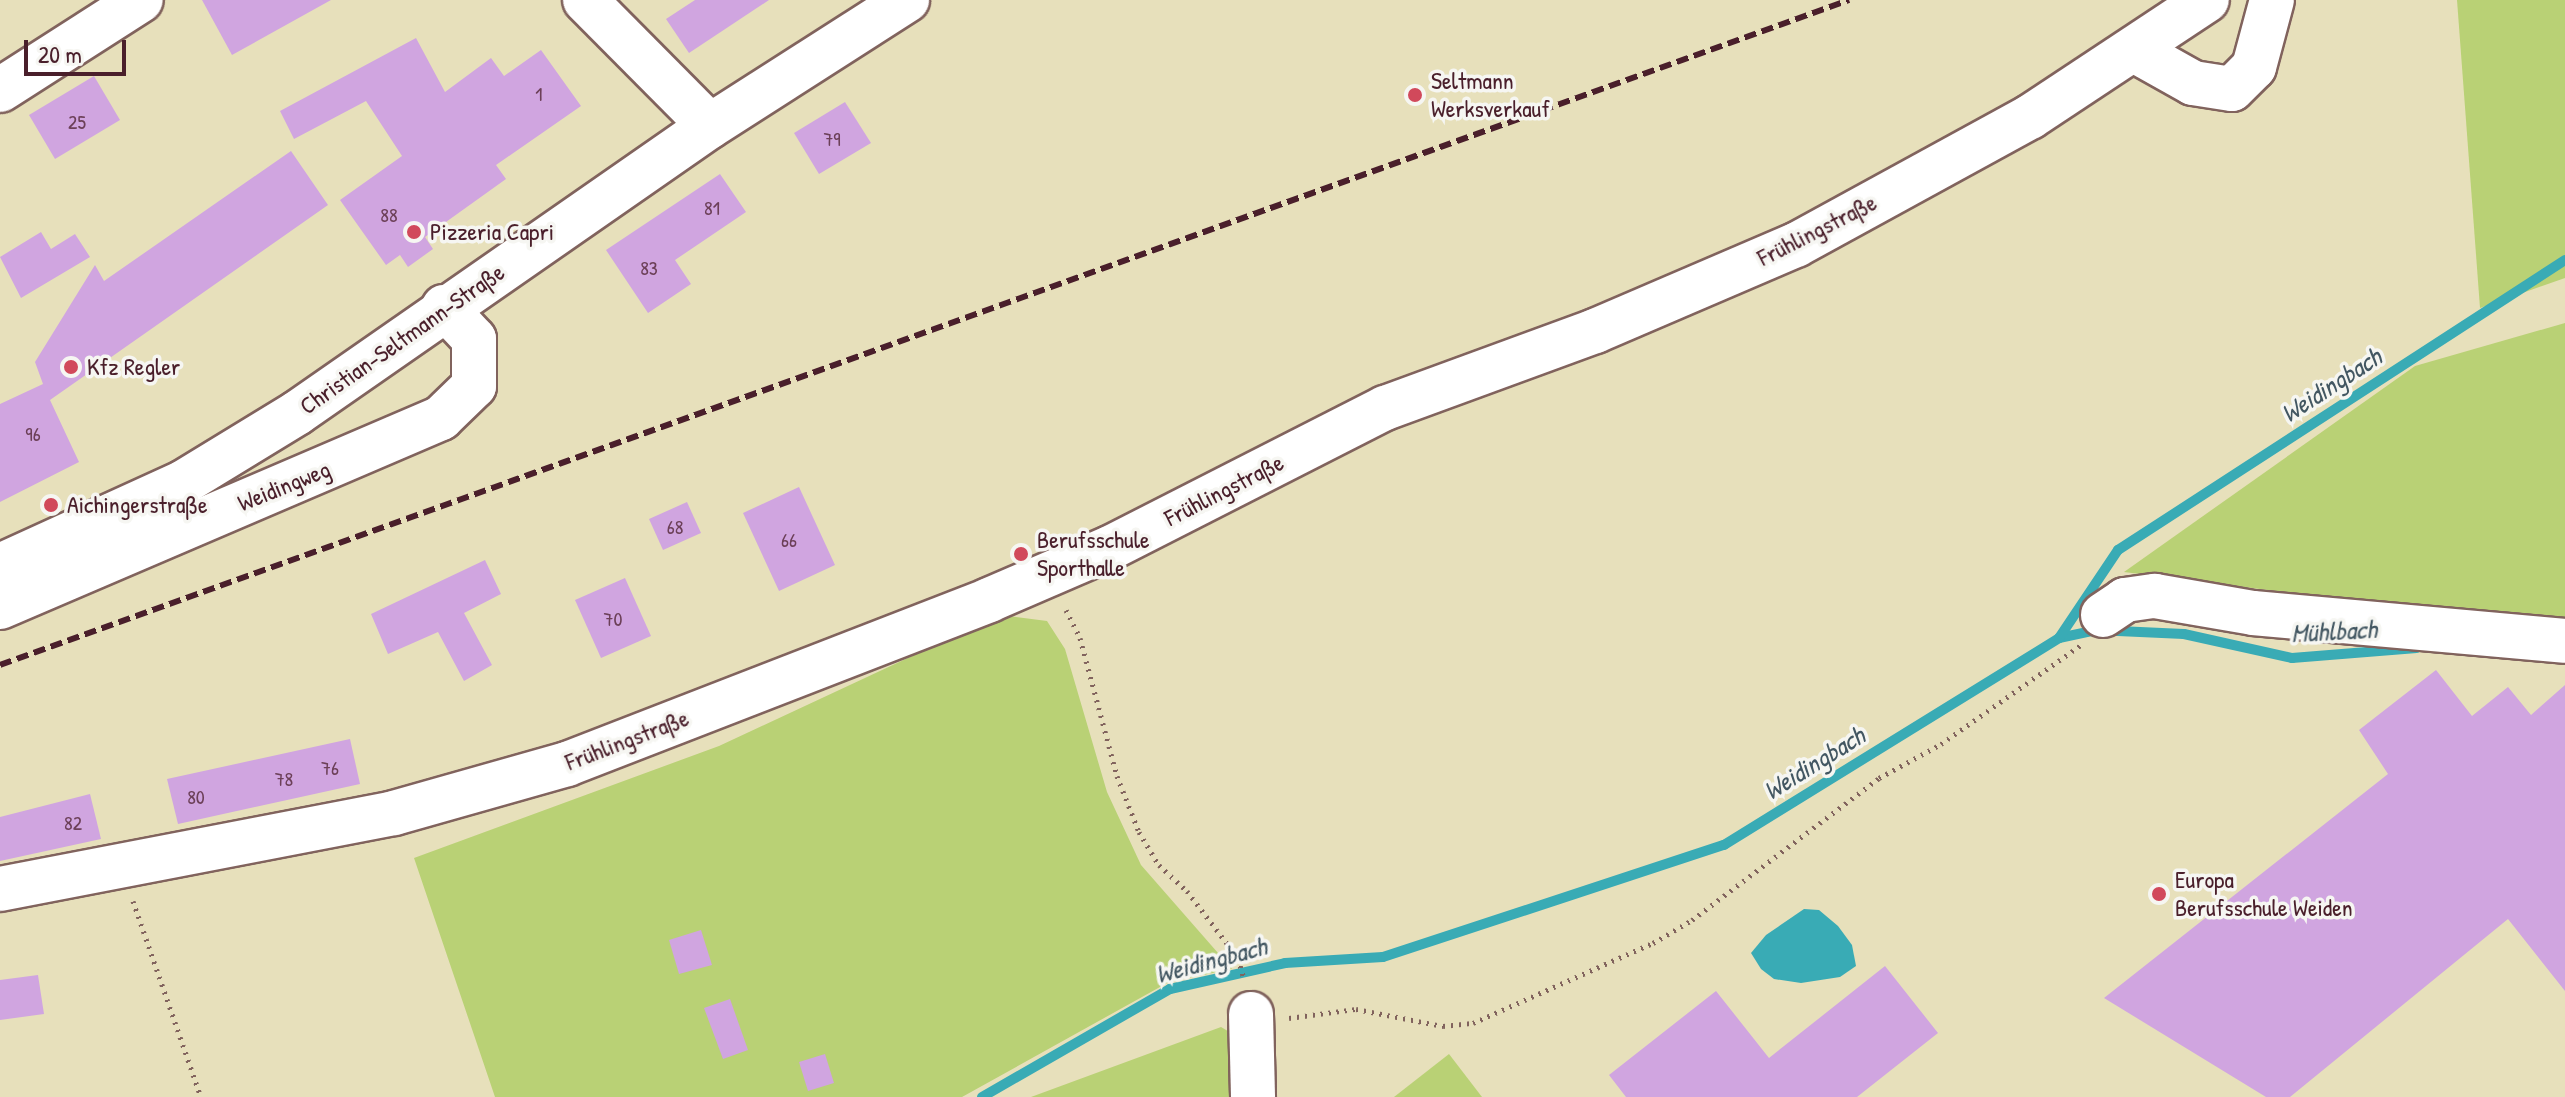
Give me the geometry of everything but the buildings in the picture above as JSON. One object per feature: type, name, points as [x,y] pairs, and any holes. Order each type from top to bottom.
[{"type":"street","points":[[0,90],[141,0]]},
{"type":"street","points":[[585,0],[710,126]]},
{"type":"street","name":"Christian-Seltmann-Straße","points":[[0,566],[184,482],[297,413],[444,307],[710,126],[907,0]]},
{"type":"street","name":"Frühlingstraße","points":[[0,889],[394,813],[567,764],[1042,577],[1110,548],[1385,408],[1595,331],[1796,245],[2030,117],[2136,51],[2207,0]]},
{"type":"street","points":[[2136,51],[2193,83],[2232,89],[2254,67],[2272,0]]},
{"type":"street","name":"Weidingweg","points":[[0,607],[441,418],[474,386],[474,339],[444,307]]},
{"type":"street","points":[[2092,630],[2125,600],[2155,596],[2253,613],[2565,641]]},
{"type":"street","points":[[1251,1014],[1253,1097]]},
{"type":"path","points":[[1042,577],[1060,596],[1080,638],[1117,776],[1139,832],[1159,865],[1187,891],[1238,958]]},
{"type":"path","points":[[1251,1014],[1273,1020],[1356,1009],[1443,1026],[1499,1014],[1692,920],[1879,778],[1941,744],[2092,630]]},
{"type":"path","points":[[119,867],[201,1097]]},
{"type":"green space","points":[[2457,0],[2565,0],[2565,278],[2480,308]]},
{"type":"green space","points":[[2565,323],[2565,627],[2124,572],[2415,366]]},
{"type":"green space","points":[[1000,615],[1047,621],[1065,649],[1107,792],[1141,865],[1232,969],[1169,982],[962,1097],[495,1097],[414,858],[719,746]]},
{"type":"green space","points":[[1221,1027],[1243,1040],[1239,1097],[1031,1097]]},
{"type":"green space","points":[[1449,1054],[1482,1097],[1394,1097]]},
{"type":"water","points":[[1804,909],[1819,910],[1838,926],[1852,945],[1856,966],[1840,977],[1801,983],[1774,979],[1761,969],[1751,953],[1766,935]]},
{"type":"waterway","name":"Weidingbach","points":[[982,1097],[1170,989],[1285,963],[1383,957],[1724,845],[2059,638],[2118,550],[2565,260]]},
{"type":"waterway","name":"Mühlbach","points":[[2059,638],[2096,630],[2184,634],[2292,658],[2417,648]]},
{"type":"railway","points":[[0,665],[1849,0]]},
{"type":"place","name":"Seltmann Werksverkauf","points":[[1415,95]]},
{"type":"place","name":"Pizzeria Capri","points":[[414,232]]},
{"type":"place","name":"Kfz Regler","points":[[71,367]]},
{"type":"place","name":"Aichingerstraße","points":[[51,505]]},
{"type":"place","name":"Berufsschule Sporthalle","points":[[1021,554]]},
{"type":"place","name":"Europa Berufsschule Weiden","points":[[2159,894]]}]
